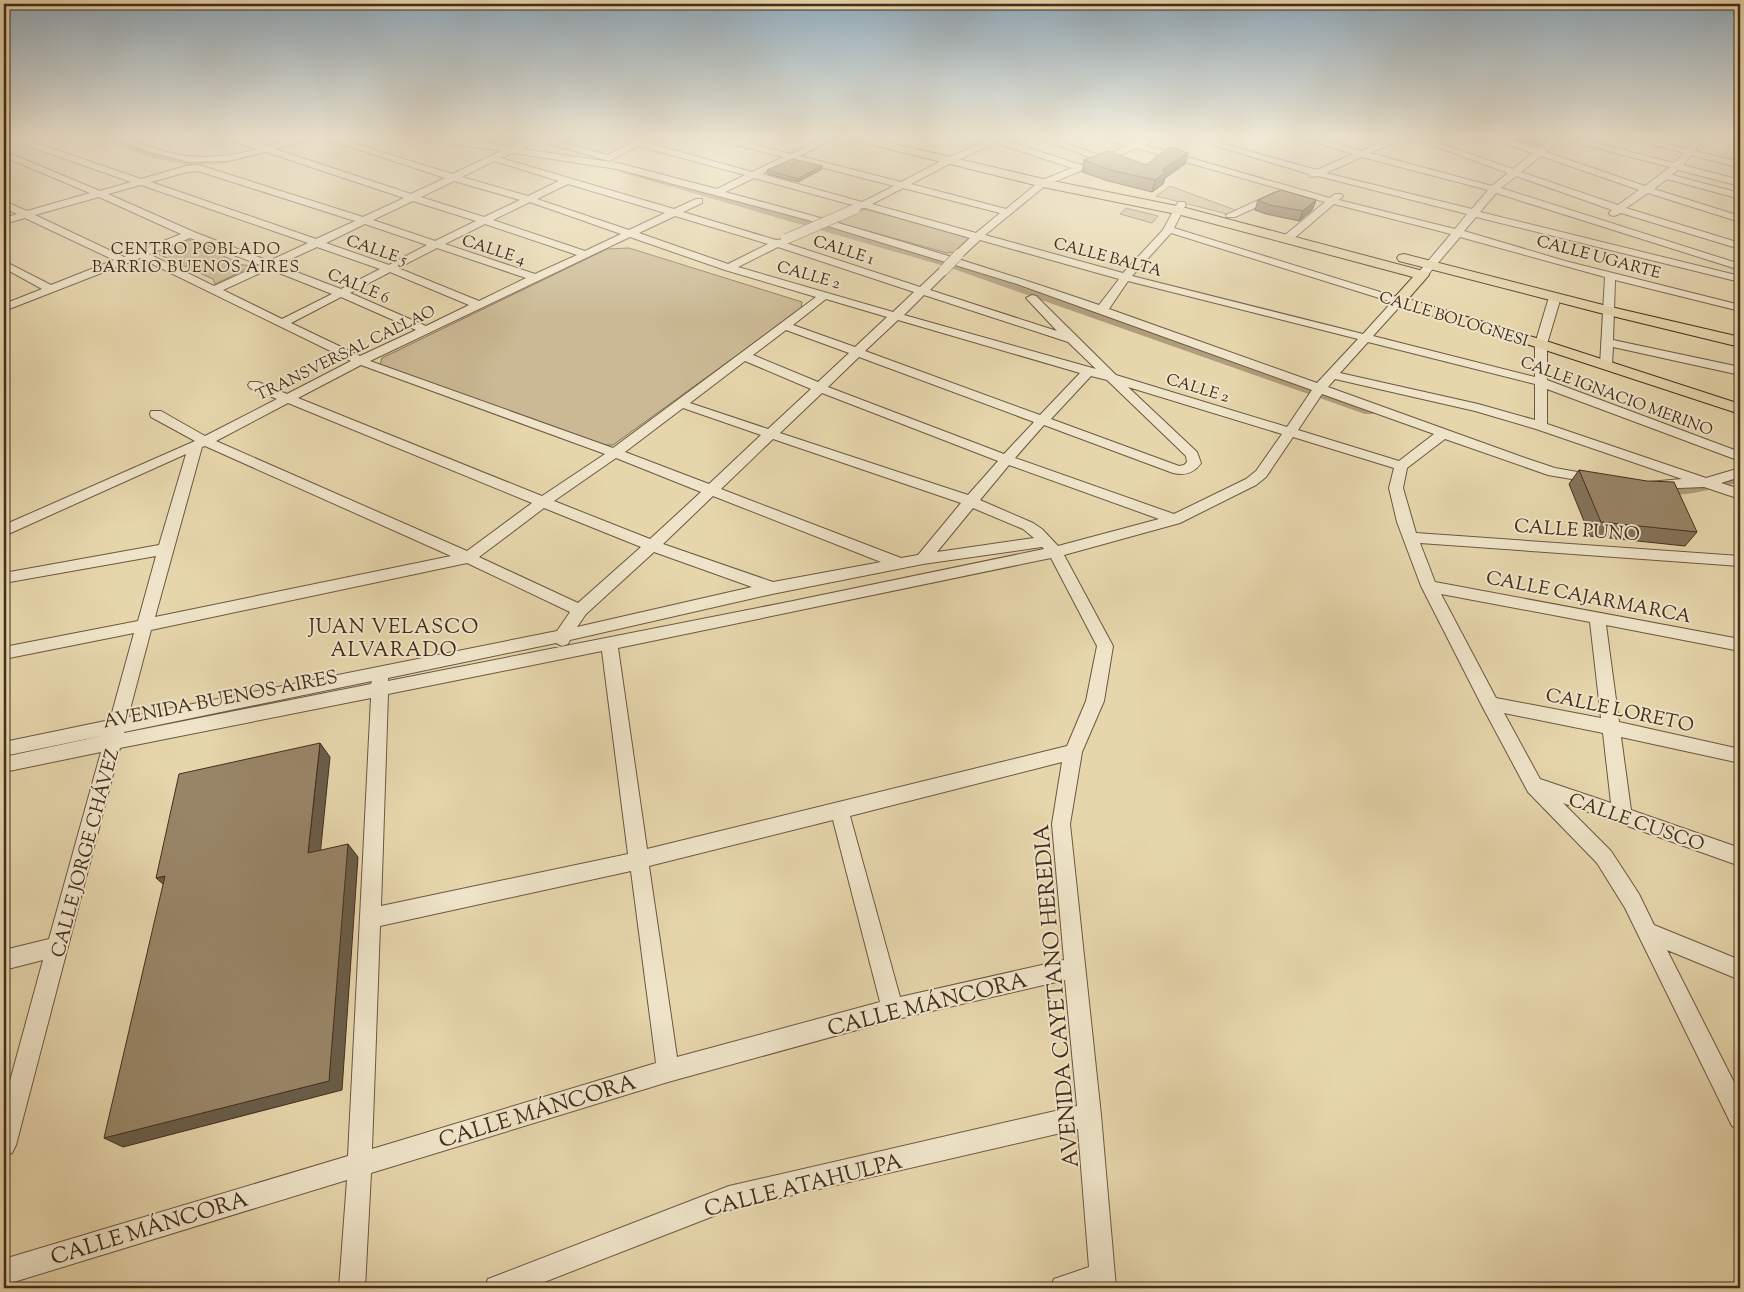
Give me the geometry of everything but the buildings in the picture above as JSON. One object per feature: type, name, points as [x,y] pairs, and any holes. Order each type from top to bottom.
[{"type":"main road","points":[[1119,196],[1231,215],[1293,234]]},
{"type":"main road","points":[[1135,196],[1293,234],[1426,270],[1555,297],[1740,342]]},
{"type":"main road","points":[[1399,301],[1426,270]]},
{"type":"main road","name":"CALLE BOLOGNESI","points":[[1399,301],[1541,344],[1740,409]]},
{"type":"street","points":[[4,221],[92,196]]},
{"type":"street","name":"CALLE 6","points":[[105,196],[190,234],[343,294],[426,330]]},
{"type":"street","name":"CALLE 5","points":[[178,196],[391,269],[479,305]]},
{"type":"street","name":"CALLE 4","points":[[289,196],[536,278]]},
{"type":"street","name":"CALLE 2","points":[[520,196],[729,268],[1112,378],[1401,466]]},
{"type":"street","points":[[284,323],[535,196]]},
{"type":"street","name":"CALLE 1","points":[[621,196],[781,241],[1072,340]]},
{"type":"street","points":[[733,196],[812,218],[1021,282],[1102,310],[1318,391],[1553,472],[1610,482]]},
{"type":"street","name":"CALLE BALTA","points":[[836,196],[1125,277],[1366,339]]},
{"type":"street","points":[[729,268],[781,241],[880,196]]},
{"type":"street","points":[[945,196],[1007,212]]},
{"type":"street","points":[[562,644],[580,610],[712,490],[978,236],[1026,196]]},
{"type":"street","points":[[1231,215],[1274,196]]},
{"type":"street","name":"CALLE UGARTE","points":[[1317,196],[1458,233],[1571,252],[1610,276],[1740,308]]},
{"type":"street","points":[[1293,234],[1337,196]]},
{"type":"street","points":[[1407,196],[1474,213],[1571,252],[1740,279]]},
{"type":"street","points":[[1426,270],[1488,196]]},
{"type":"street","points":[[1518,196],[1740,267]]},
{"type":"street","points":[[1582,196],[1740,246]]},
{"type":"street","points":[[1571,252],[1602,222],[1635,196]]},
{"type":"street","points":[[1668,196],[1740,219]]},
{"type":"street","points":[[214,290],[412,197],[585,254]]},
{"type":"street","name":"TRANSVERSAL CALLAO","points":[[4,531],[201,443],[360,361],[699,201]]},
{"type":"street","points":[[4,204],[122,260]]},
{"type":"street","points":[[1102,310],[1125,277],[1168,229],[1180,207]]},
{"type":"street","name":"CALLE BOLOGNESI","points":[[1168,229],[1399,301]]},
{"type":"street","points":[[4,308],[190,234]]},
{"type":"street","points":[[140,254],[360,361],[614,453],[901,564]]},
{"type":"street","points":[[4,264],[50,289]]},
{"type":"street","points":[[1606,366],[1610,276]]},
{"type":"street","points":[[4,653],[468,558],[544,501],[614,453],[824,296]]},
{"type":"street","points":[[1541,426],[1541,344],[1555,297]]},
{"type":"street","points":[[786,326],[1040,421],[1178,470],[1188,469],[1194,463],[1192,455],[1072,340],[1032,298]]},
{"type":"street","points":[[562,644],[608,643],[788,608],[1175,520],[1251,482],[1261,474],[1318,391],[1399,301]]},
{"type":"street","name":"CALLE IGNACIO MERINO","points":[[1366,339],[1541,382],[1740,457]]},
{"type":"street","points":[[1607,342],[1740,372]]},
{"type":"street","points":[[744,356],[819,389],[1006,460],[1175,520]]},
{"type":"street","points":[[923,559],[970,501],[1040,421],[1088,372]]},
{"type":"street","points":[[1334,375],[1478,408],[1541,426],[1740,494]]},
{"type":"street","points":[[254,385],[284,399],[544,501],[652,546],[772,588]]},
{"type":"street","name":"AVENIDA CAYETANO HEREDIA","points":[[679,403],[970,501],[1028,526],[1037,532],[1050,547],[1105,646],[1095,701],[1073,752],[1061,824],[1089,1115],[1102,1282]]},
{"type":"street","points":[[156,414],[201,443],[468,558],[580,610]]},
{"type":"street","points":[[1443,434],[1401,466],[1396,488],[1408,530],[1429,586],[1534,786],[1604,858],[1632,901],[1740,1118]]},
{"type":"street","name":"CALLE JORGE CHÁVEZ","points":[[4,1145],[165,549],[201,443]]},
{"type":"street","points":[[1638,484],[1656,485],[1709,482],[1740,472]]},
{"type":"street","name":"CALLE PUNO","points":[[1408,530],[1586,549],[1740,561]]},
{"type":"street","points":[[562,644],[772,588],[923,559],[1050,547]]},
{"type":"street","points":[[4,578],[165,549]]},
{"type":"street","name":"CALLE CAJARMARCA","points":[[1429,586],[1740,645]]},
{"type":"street","points":[[1598,618],[1622,815]]},
{"type":"street","points":[[608,643],[668,1071]]},
{"type":"street","name":"AVENIDA BUENOS AIRES","points":[[4,764],[116,734],[562,644]]},
{"type":"street","points":[[352,1288],[360,1163],[380,680]]},
{"type":"street","name":"CALLE LORETO","points":[[1490,704],[1610,727],[1740,756]]},
{"type":"street","name":"AVENIDA BUENOS AIRES","points":[[4,749],[116,734]]},
{"type":"street","points":[[371,918],[639,860],[1073,752]]},
{"type":"street","name":"CALLE CUSCO","points":[[1534,786],[1740,857]]},
{"type":"street","points":[[839,809],[894,1009]]},
{"type":"street","points":[[1648,932],[1740,970]]},
{"type":"street","points":[[4,960],[58,947]]},
{"type":"street","name":"CALLE MÁNCORA","points":[[4,1272],[668,1071],[894,1009],[1075,968]]},
{"type":"street","name":"CALLE ATAHULPA","points":[[497,1288],[729,1198],[1089,1115]]},
{"type":"street","points":[[1064,1288],[1102,1282]]},
{"type":"shaded area","points":[[1157,196],[1198,196],[1238,211],[1231,215]]},
{"type":"shaded area","points":[[1126,208],[1158,216],[1152,223],[1120,214]]},
{"type":"shaded area","points":[[865,209],[972,238],[956,252],[947,253],[843,224],[839,220]]},
{"type":"shaded area","points":[[189,240],[243,265],[253,266],[215,284],[213,279],[158,254],[176,242]]},
{"type":"shaded area","points":[[629,248],[802,302],[801,309],[613,445],[604,445],[380,365],[382,358],[607,249]]},
{"type":"waterway","points":[[714,196],[954,266],[1369,411]]},
{"type":"waterway","points":[[1658,490],[1689,489],[1740,478]]},
{"type":"district","name":"CENTRO POBLADO BARRIO BUENOS AIRES","points":[[196,257]]},
{"type":"district","name":"JUAN VELASCO ALVARADO","points":[[394,638]]}]
